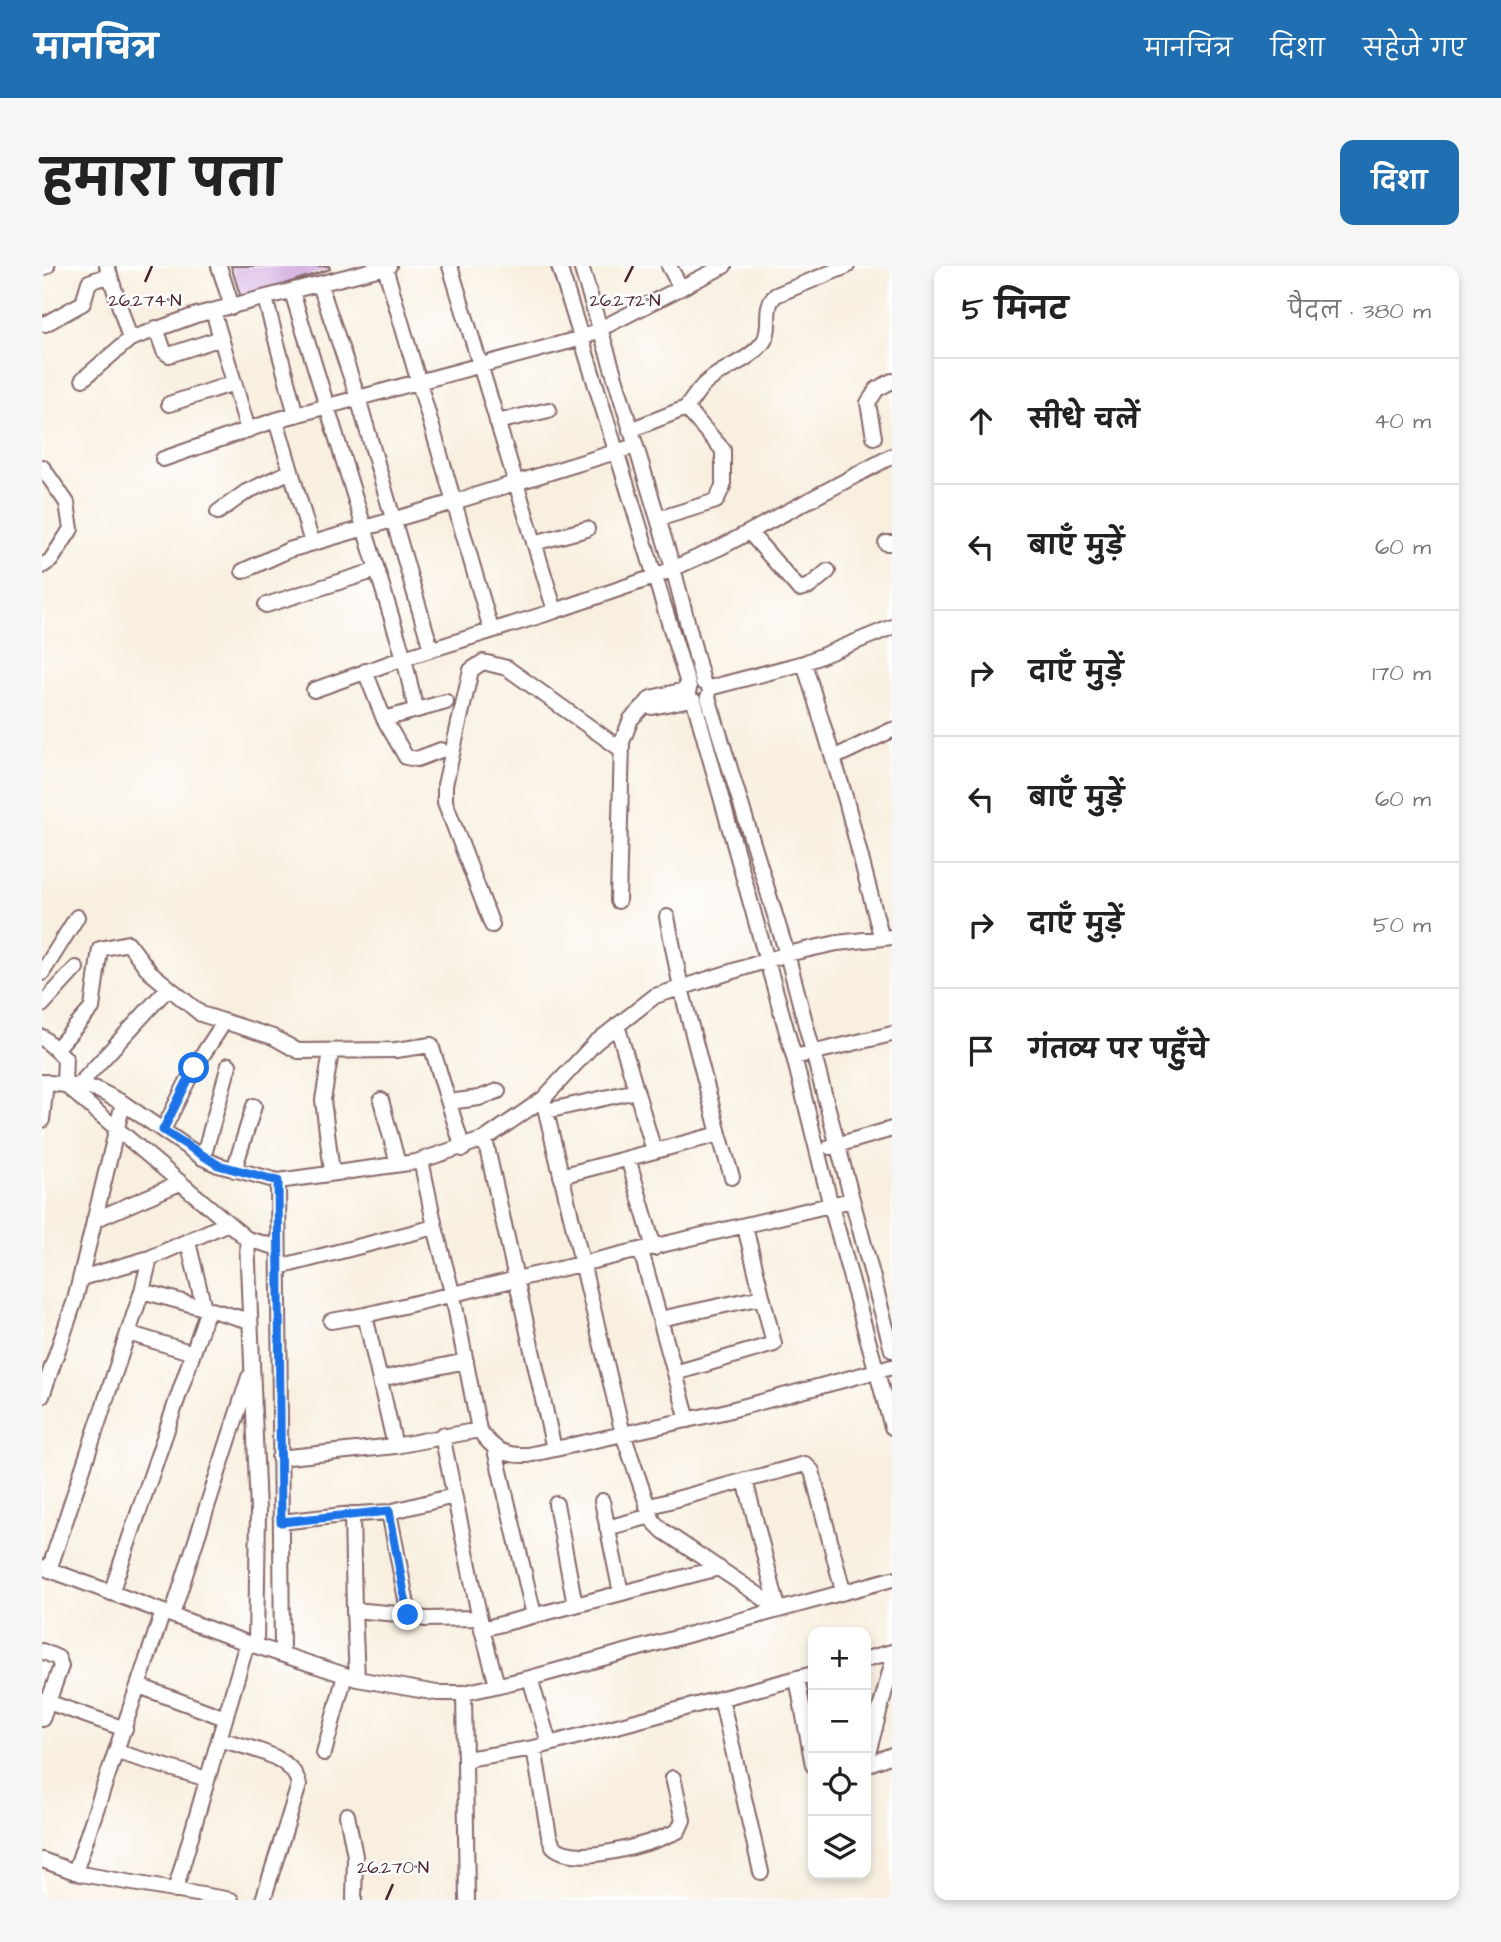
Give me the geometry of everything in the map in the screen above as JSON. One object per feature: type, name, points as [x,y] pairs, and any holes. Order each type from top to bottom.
[{"type":"street","points":[[219,266],[232,307]]},
{"type":"street","points":[[450,266],[555,611]]},
{"type":"street","points":[[559,266],[654,577],[698,692],[787,954],[892,1350]]},
{"type":"street","points":[[581,266],[673,568],[698,692],[819,1151],[831,1206],[892,1427]]},
{"type":"street","points":[[669,266],[681,288]]},
{"type":"street","points":[[163,459],[276,420],[582,338],[724,266]]},
{"type":"street","points":[[630,430],[687,408],[707,381],[743,361],[763,342],[767,331],[769,303],[776,295],[846,266]]},
{"type":"street","points":[[83,379],[130,339],[156,328],[320,285],[343,272],[387,267],[491,629]]},
{"type":"street","points":[[45,324],[83,303],[89,282],[108,271],[130,339]]},
{"type":"street","points":[[320,285],[358,398],[431,649]]},
{"type":"street","points":[[292,292],[404,658],[416,710]]},
{"type":"street","points":[[265,299],[296,415]]},
{"type":"street","points":[[213,311],[248,430]]},
{"type":"street","points":[[156,328],[164,351],[169,355],[220,338]]},
{"type":"street","points":[[874,437],[868,403],[877,389],[892,381]]},
{"type":"street","points":[[169,404],[234,383]]},
{"type":"street","points":[[658,519],[711,505],[720,495],[723,486],[723,450],[687,408]]},
{"type":"street","points":[[496,422],[549,410]]},
{"type":"street","points":[[276,420],[289,472],[312,543]]},
{"type":"street","points":[[243,571],[363,526],[454,502],[635,446]]},
{"type":"street","points":[[314,690],[654,577],[750,533],[892,456]]},
{"type":"street","points":[[42,467],[67,503],[71,529],[51,560],[42,566]]},
{"type":"street","points":[[218,513],[246,492],[289,472]]},
{"type":"street","points":[[534,543],[586,529]]},
{"type":"street","points":[[750,533],[799,589],[810,586],[828,570]]},
{"type":"street","points":[[265,605],[377,570]]},
{"type":"street","points":[[618,901],[622,750],[631,719],[646,704],[652,707],[804,663],[892,627]]},
{"type":"street","points":[[492,925],[445,802],[445,785],[471,670],[483,662],[507,668],[622,750]]},
{"type":"street","points":[[42,1120],[44,1082],[96,1089],[123,1103],[203,1157],[234,1170],[278,1181],[421,1160],[463,1149],[544,1105],[594,1043],[654,996],[787,954],[886,936],[804,663]]},
{"type":"street","points":[[365,671],[384,719],[406,757],[417,759],[441,750]]},
{"type":"street","points":[[384,719],[446,702]]},
{"type":"street","points":[[833,758],[892,730]]},
{"type":"street","points":[[42,973],[77,917]]},
{"type":"street","points":[[667,917],[681,988],[732,1177]]},
{"type":"street","points":[[57,1048],[92,1008],[100,948],[128,943],[150,972],[201,1014],[223,1024],[273,1037],[304,1053],[404,1050],[421,1044],[431,1045],[463,1149]]},
{"type":"street","points":[[42,1005],[76,968]]},
{"type":"street","points":[[71,1085],[169,988]]},
{"type":"street","points":[[163,1130],[194,1068],[223,1024]]},
{"type":"street","points":[[617,1025],[654,1151]]},
{"type":"street","points":[[794,1057],[892,1034]]},
{"type":"street","points":[[42,1037],[57,1048],[66,1065],[71,1085],[117,1129],[247,1239],[276,1247]]},
{"type":"street","points":[[331,1052],[323,1101],[332,1172]]},
{"type":"street","points":[[203,1157],[229,1065]]},
{"type":"street","points":[[449,1102],[479,1098],[498,1091]]},
{"type":"street","points":[[544,1105],[636,1091]]},
{"type":"street","points":[[381,1100],[398,1164]]},
{"type":"street","points":[[42,1396],[81,1278],[123,1103]]},
{"type":"street","points":[[544,1105],[623,1434],[649,1511],[663,1531],[778,1608]]},
{"type":"street","points":[[234,1170],[254,1106]]},
{"type":"street","points":[[819,1151],[892,1129]]},
{"type":"street","points":[[561,1176],[719,1134]]},
{"type":"street","points":[[485,1139],[514,1281],[554,1449]]},
{"type":"street","points":[[628,1158],[660,1319],[688,1420]]},
{"type":"street","points":[[421,1160],[453,1296],[479,1430],[495,1450],[534,1615]]},
{"type":"street","points":[[278,1181],[276,1247],[279,1267],[282,1653]]},
{"type":"street","points":[[94,1220],[180,1183]]},
{"type":"street","points":[[331,1321],[453,1296],[851,1200]]},
{"type":"street","points":[[81,1278],[150,1258],[228,1223]]},
{"type":"street","points":[[279,1267],[435,1227]]},
{"type":"street","points":[[675,1373],[774,1344],[745,1227]]},
{"type":"street","points":[[175,1891],[225,1718],[251,1644],[258,1512],[247,1239]]},
{"type":"street","points":[[111,1593],[206,1308],[188,1242]]},
{"type":"street","points":[[150,1258],[128,1333],[45,1569],[251,1644],[351,1677],[408,1690],[464,1693],[530,1678],[892,1579]]},
{"type":"street","points":[[852,1281],[872,1275]]},
{"type":"street","points":[[142,1291],[250,1321]]},
{"type":"street","points":[[660,1319],[762,1297]]},
{"type":"street","points":[[365,1315],[395,1446]]},
{"type":"street","points":[[128,1333],[193,1353]]},
{"type":"street","points":[[380,1378],[466,1362]]},
{"type":"street","points":[[75,1872],[139,1686],[168,1614],[252,1366]]},
{"type":"street","points":[[495,1450],[510,1456],[554,1449],[688,1420],[892,1367]]},
{"type":"street","points":[[279,1458],[395,1446],[479,1430]]},
{"type":"street","points":[[442,1435],[481,1623],[497,1685]]},
{"type":"street","points":[[607,1528],[649,1511],[745,1480],[800,1464],[809,1466],[843,1591]]},
{"type":"street","points":[[745,1480],[778,1608]]},
{"type":"street","points":[[281,1522],[389,1511],[454,1496]]},
{"type":"street","points":[[602,1501],[621,1593]]},
{"type":"street","points":[[556,1504],[575,1605]]},
{"type":"street","points":[[389,1511],[408,1615]]},
{"type":"street","points":[[324,1753],[351,1677],[354,1610],[352,1514]]},
{"type":"street","points":[[354,1610],[481,1623],[534,1615],[719,1568]]},
{"type":"street","points":[[42,1651],[58,1658],[61,1667],[45,1701],[42,1719]]},
{"type":"street","points":[[871,1659],[892,1653]]},
{"type":"street","points":[[870,1753],[885,1713],[892,1664]]},
{"type":"street","points":[[466,1759],[534,1748],[808,1675]]},
{"type":"street","points":[[530,1678],[549,1744]]},
{"type":"street","points":[[797,1678],[811,1753]]},
{"type":"street","points":[[139,1686],[225,1718]]},
{"type":"street","points":[[464,1693],[467,1900]]},
{"type":"street","points":[[721,1698],[761,1872]]},
{"type":"street","points":[[45,1701],[125,1729]]},
{"type":"street","points":[[219,1739],[277,1759],[297,1777],[299,1785],[263,1900]]},
{"type":"street","points":[[534,1748],[549,1836],[553,1846],[568,1854],[635,1849],[678,1831],[683,1820],[673,1778]]},
{"type":"street","points":[[117,1752],[208,1779]]},
{"type":"street","points":[[871,1761],[892,1755]]},
{"type":"street","points":[[348,1815],[355,1856],[354,1900]]},
{"type":"street","points":[[42,1860],[75,1872],[231,1900]]},
{"type":"building","points":[[231,266],[329,266],[330,269],[241,298]]},
{"type":"route","points":[[194,1068],[163,1130],[184,1146],[218,1165],[278,1181],[276,1247],[279,1267],[281,1522],[389,1511],[408,1615]]}]
